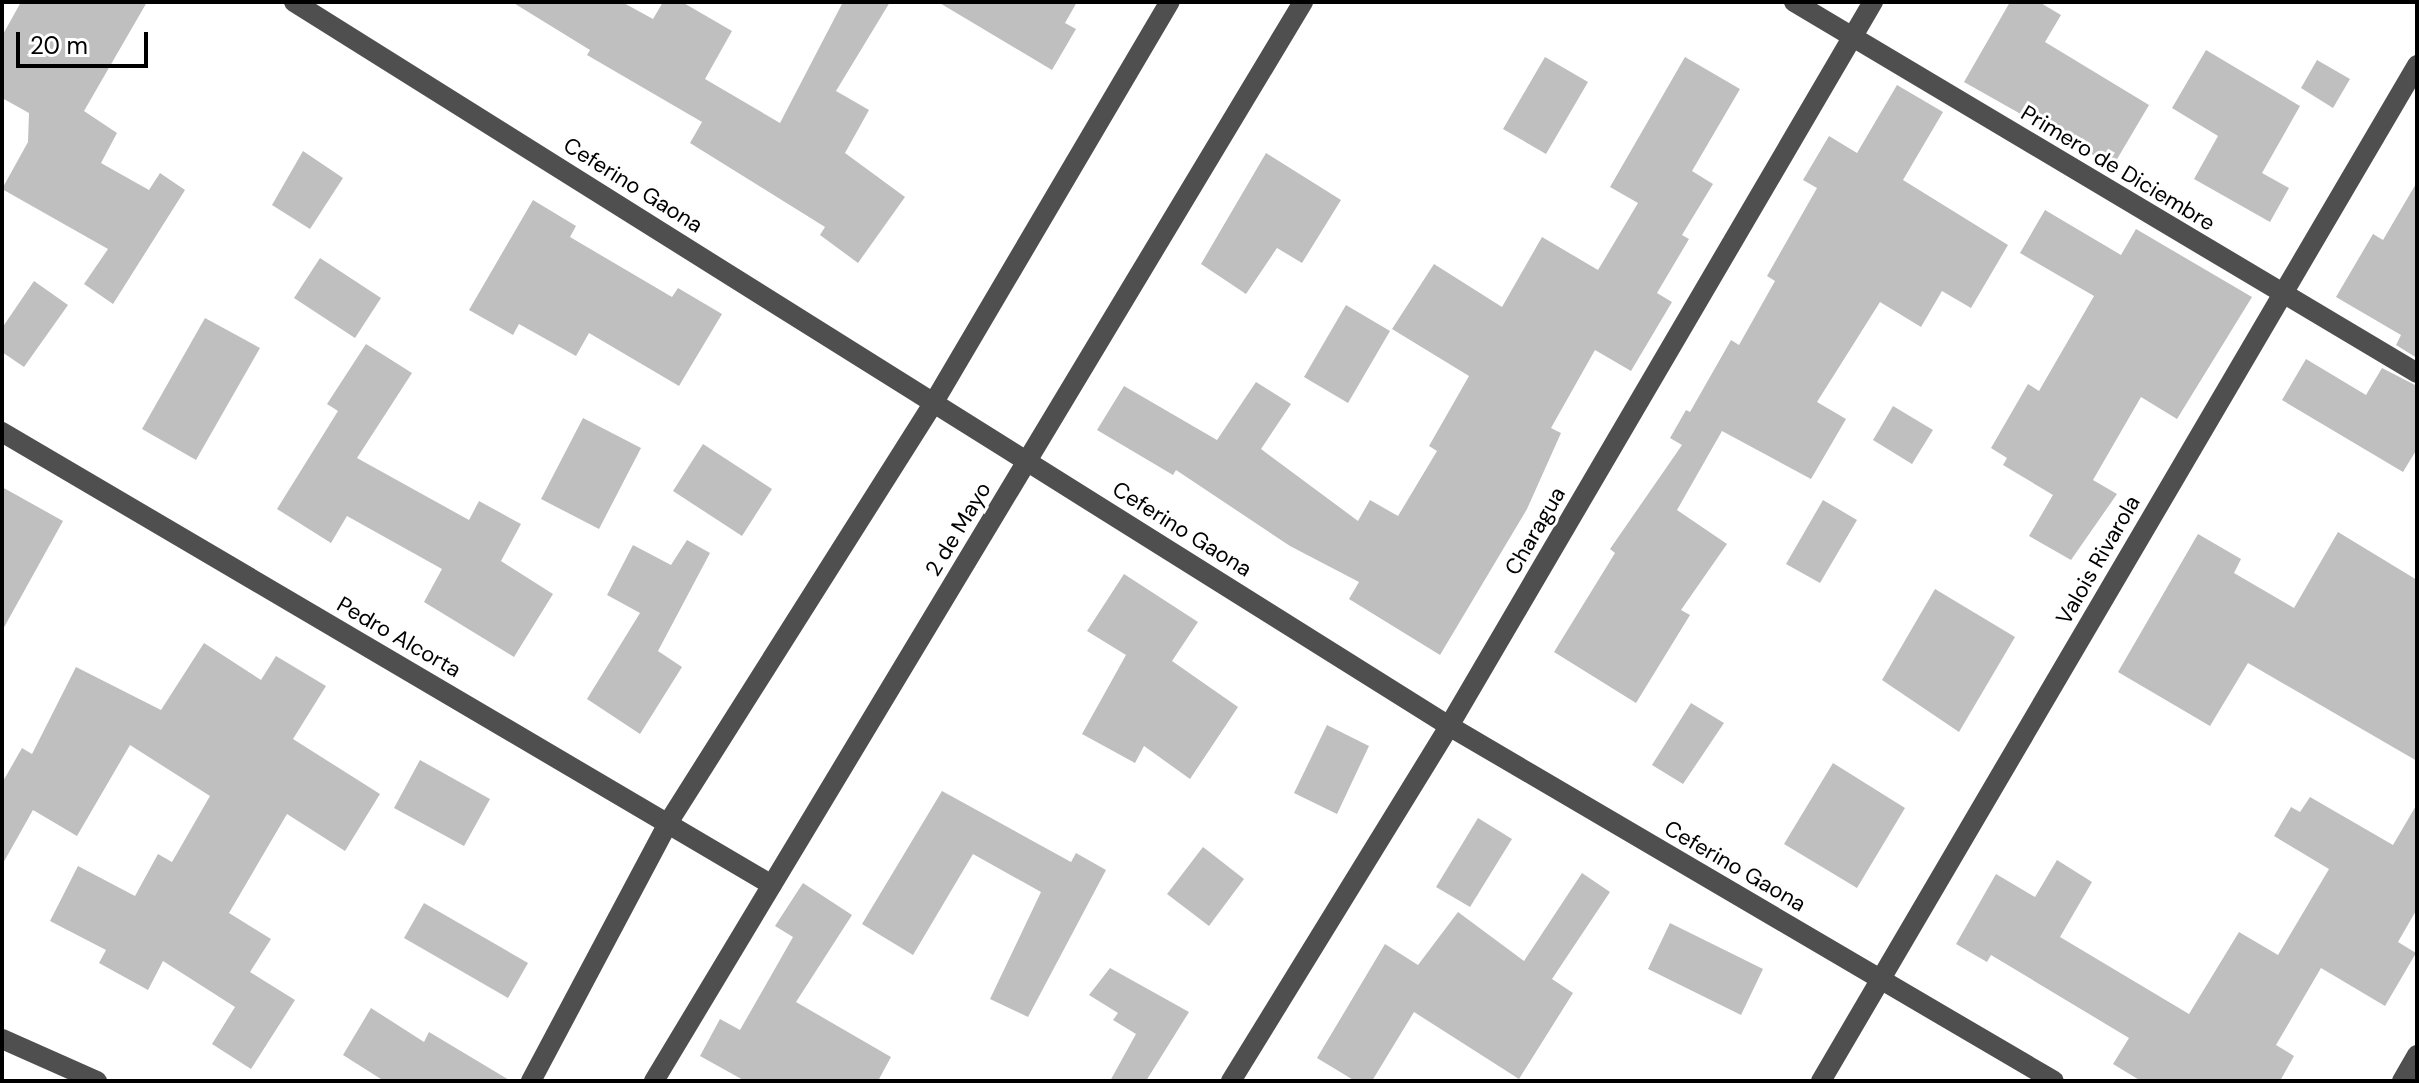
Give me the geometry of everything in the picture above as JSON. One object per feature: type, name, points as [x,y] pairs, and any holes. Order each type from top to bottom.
[{"type":"street","name":"Ceferino Gaona","points":[[294,2],[1449,726],[2054,1081]]},
{"type":"street","points":[[531,1081],[668,823],[934,402],[1170,2]]},
{"type":"street","name":"2 de Mayo","points":[[654,1081],[1303,2]]},
{"type":"street","name":"Primero de Diciembre","points":[[1794,2],[2417,373]]},
{"type":"street","name":"Charagua","points":[[1231,1081],[1449,726],[1873,2]]},
{"type":"street","name":"Valois Rivarola","points":[[1821,1081],[2417,65]]},
{"type":"street","name":"Pedro Alcorta","points":[[2,432],[772,885]]},
{"type":"street","points":[[2,1039],[97,1081]]},
{"type":"street","points":[[2402,1081],[2417,1055]]},
{"type":"building","points":[[21,2],[147,2],[84,111],[117,133],[101,163],[149,190],[160,173],[185,190],[113,304],[84,284],[108,249],[2,189],[28,142],[29,113],[2,98],[2,36]]},
{"type":"building","points":[[512,2],[622,2],[653,19],[663,2],[682,2],[732,31],[705,79],[780,123],[843,2],[890,2],[836,91],[869,110],[845,153],[905,197],[858,263],[820,235],[825,227],[690,143],[702,122],[587,55],[590,50]]},
{"type":"building","points":[[938,2],[1077,2],[1065,23],[1076,29],[1052,70]]},
{"type":"building","points":[[2010,2],[2039,2],[2061,15],[2045,42],[2149,105],[2113,166],[1964,82]]},
{"type":"building","points":[[2206,50],[2300,106],[2262,173],[2289,188],[2270,222],[2194,179],[2218,136],[2172,108]]},
{"type":"building","points":[[1545,57],[1588,82],[1546,154],[1503,129]]},
{"type":"building","points":[[1685,57],[1740,89],[1692,171],[1713,184],[1682,235],[1689,239],[1657,293],[1672,302],[1631,371],[1595,350],[1551,428],[1561,433],[1527,509],[1440,655],[1349,599],[1359,582],[1290,546],[1176,470],[1173,475],[1097,430],[1124,386],[1217,440],[1256,382],[1291,404],[1261,449],[1358,521],[1370,500],[1398,516],[1437,451],[1429,446],[1469,376],[1392,329],[1434,264],[1502,307],[1542,237],[1598,270],[1638,203],[1610,187]]},
{"type":"building","points":[[2317,60],[2350,79],[2333,108],[2301,88]]},
{"type":"building","points":[[1897,85],[1943,112],[1903,180],[2008,245],[1971,308],[1942,291],[1921,327],[1880,302],[1817,402],[1846,419],[1811,479],[1722,431],[1677,510],[1727,544],[1681,610],[1690,615],[1636,703],[1554,652],[1615,553],[1610,549],[1682,445],[1670,438],[1686,410],[1690,412],[1731,340],[1739,345],[1775,281],[1767,276],[1817,188],[1803,180],[1829,136],[1857,153]]},
{"type":"building","points":[[303,151],[343,178],[310,229],[272,205]]},
{"type":"building","points":[[1266,153],[1341,200],[1302,263],[1277,248],[1246,294],[1201,264]]},
{"type":"building","points":[[2417,182],[2417,358],[2396,345],[2401,335],[2336,297],[2373,234],[2383,240]]},
{"type":"building","points":[[533,200],[576,226],[570,237],[672,297],[678,288],[722,314],[679,386],[589,333],[576,356],[519,324],[513,335],[469,310]]},
{"type":"building","points":[[2045,210],[2121,255],[2136,229],[2252,297],[2177,419],[2141,397],[2093,480],[2117,494],[2071,560],[2029,536],[2053,495],[2003,465],[2007,458],[1991,448],[2028,384],[2039,391],[2094,296],[2020,253]]},
{"type":"building","points":[[320,258],[381,298],[355,338],[294,298]]},
{"type":"building","points":[[34,281],[68,305],[24,367],[2,352],[2,328]]},
{"type":"building","points":[[1346,305],[1390,331],[1348,403],[1304,377]]},
{"type":"building","points":[[205,318],[260,348],[196,460],[142,429]]},
{"type":"building","points":[[366,344],[412,373],[357,458],[469,520],[479,501],[521,524],[501,561],[553,594],[514,657],[424,602],[442,569],[347,516],[331,543],[277,509],[338,411],[327,404]]},
{"type":"building","points":[[2306,359],[2366,395],[2382,368],[2417,386],[2417,449],[2403,472],[2282,400]]},
{"type":"building","points":[[1893,406],[1933,430],[1912,464],[1873,440]]},
{"type":"building","points":[[583,418],[641,448],[599,529],[541,499]]},
{"type":"building","points":[[703,444],[772,489],[742,536],[673,491]]},
{"type":"building","points":[[2,487],[63,521],[2,631]]},
{"type":"building","points":[[1823,500],[1857,520],[1820,583],[1786,564]]},
{"type":"building","points":[[2338,532],[2417,580],[2417,761],[2248,663],[2210,726],[2118,672],[2198,534],[2241,559],[2234,573],[2294,608]]},
{"type":"building","points":[[687,540],[710,553],[658,651],[682,667],[640,734],[587,699],[640,613],[607,595],[633,545],[671,565]]},
{"type":"building","points":[[1124,574],[1198,622],[1172,661],[1238,707],[1190,779],[1144,746],[1135,763],[1082,734],[1126,655],[1087,631]]},
{"type":"building","points":[[1935,589],[2015,637],[1959,732],[1882,680]]},
{"type":"building","points":[[204,643],[261,680],[276,656],[326,686],[293,739],[380,794],[345,851],[287,814],[229,913],[271,939],[250,972],[295,1000],[251,1069],[212,1044],[235,1007],[163,961],[148,990],[99,963],[106,950],[50,921],[78,866],[135,896],[158,854],[172,862],[210,796],[130,745],[77,836],[33,810],[2,865],[2,783],[22,748],[32,754],[76,667],[161,710]]},
{"type":"building","points":[[1691,703],[1724,723],[1683,784],[1652,765]]},
{"type":"building","points":[[1327,725],[1369,746],[1337,814],[1294,793]]},
{"type":"building","points":[[420,760],[490,799],[464,846],[394,808]]},
{"type":"building","points":[[1833,763],[1905,808],[1857,888],[1784,844]]},
{"type":"building","points":[[942,791],[1071,862],[1076,853],[1106,870],[1028,1017],[990,999],[1041,892],[973,854],[913,955],[862,924]]},
{"type":"building","points":[[2310,797],[2393,845],[2417,804],[2417,909],[2398,942],[2416,953],[2385,1006],[2321,968],[2276,1045],[2294,1056],[2280,1081],[2141,1081],[2113,1064],[2129,1038],[1991,955],[1987,962],[1956,944],[1996,874],[2035,897],[2057,860],[2092,882],[2060,937],[2189,1014],[2239,932],[2278,955],[2329,869],[2274,836],[2291,807],[2300,812]]},
{"type":"building","points":[[1478,818],[1512,839],[1470,907],[1436,887]]},
{"type":"building","points":[[1203,847],[1244,879],[1209,926],[1167,894]]},
{"type":"building","points":[[1582,873],[1610,892],[1552,979],[1573,993],[1519,1079],[1414,1012],[1372,1081],[1355,1081],[1317,1058],[1385,944],[1418,965],[1458,912],[1524,961]]},
{"type":"building","points":[[803,883],[852,915],[796,1002],[891,1057],[878,1081],[745,1081],[700,1056],[720,1019],[740,1030],[793,937],[775,926]]},
{"type":"building","points":[[424,903],[528,963],[508,998],[404,938]]},
{"type":"building","points":[[1670,923],[1763,969],[1741,1015],[1648,969]]},
{"type":"building","points":[[1110,968],[1189,1012],[1146,1081],[1110,1081],[1136,1034],[1113,1020],[1118,1013],[1089,995]]},
{"type":"building","points":[[371,1008],[424,1042],[429,1032],[511,1081],[384,1081],[343,1055]]}]
